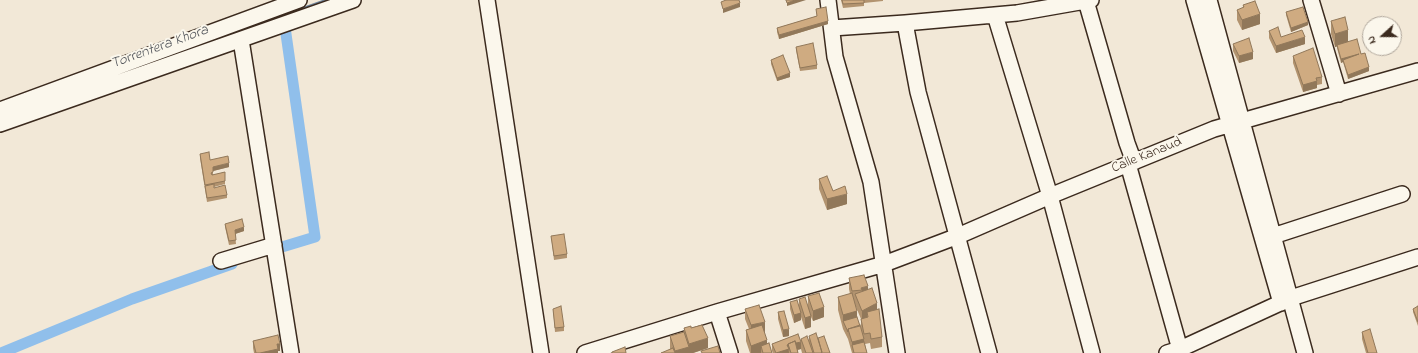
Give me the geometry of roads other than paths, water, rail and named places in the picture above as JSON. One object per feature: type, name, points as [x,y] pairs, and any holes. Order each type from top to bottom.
[{"type":"street","points":[[0,110],[299,0]]},
{"type":"street","points":[[0,124],[353,0]]},
{"type":"street","points":[[487,0],[541,353]]},
{"type":"street","points":[[828,0],[835,57],[871,182],[897,353]]},
{"type":"street","points":[[832,28],[1017,13],[1088,0],[1127,143],[1176,352],[1286,301],[1418,257]]},
{"type":"street","points":[[1194,0],[1273,236],[1286,301]]},
{"type":"street","points":[[1209,0],[1236,123],[1286,301],[1305,353]]},
{"type":"street","points":[[1312,0],[1339,94]]},
{"type":"street","points":[[995,15],[1050,196],[1092,353]]},
{"type":"street","points":[[905,23],[918,92],[989,353]]},
{"type":"street","points":[[240,40],[291,353]]},
{"type":"street","name":"Calle Kanaud","points":[[585,353],[717,312],[884,264],[958,236],[1050,196],[1214,129],[1418,71]]},
{"type":"street","points":[[1273,236],[1402,194]]},
{"type":"street","points":[[221,261],[274,245]]},
{"type":"street","points":[[717,312],[730,353]]},
{"type":"waterway","name":"Torrentera Khora","points":[[133,69],[327,0]]},
{"type":"waterway","points":[[282,247],[315,237],[285,27]]},
{"type":"waterway","points":[[1,353],[132,299],[232,264]]}]
